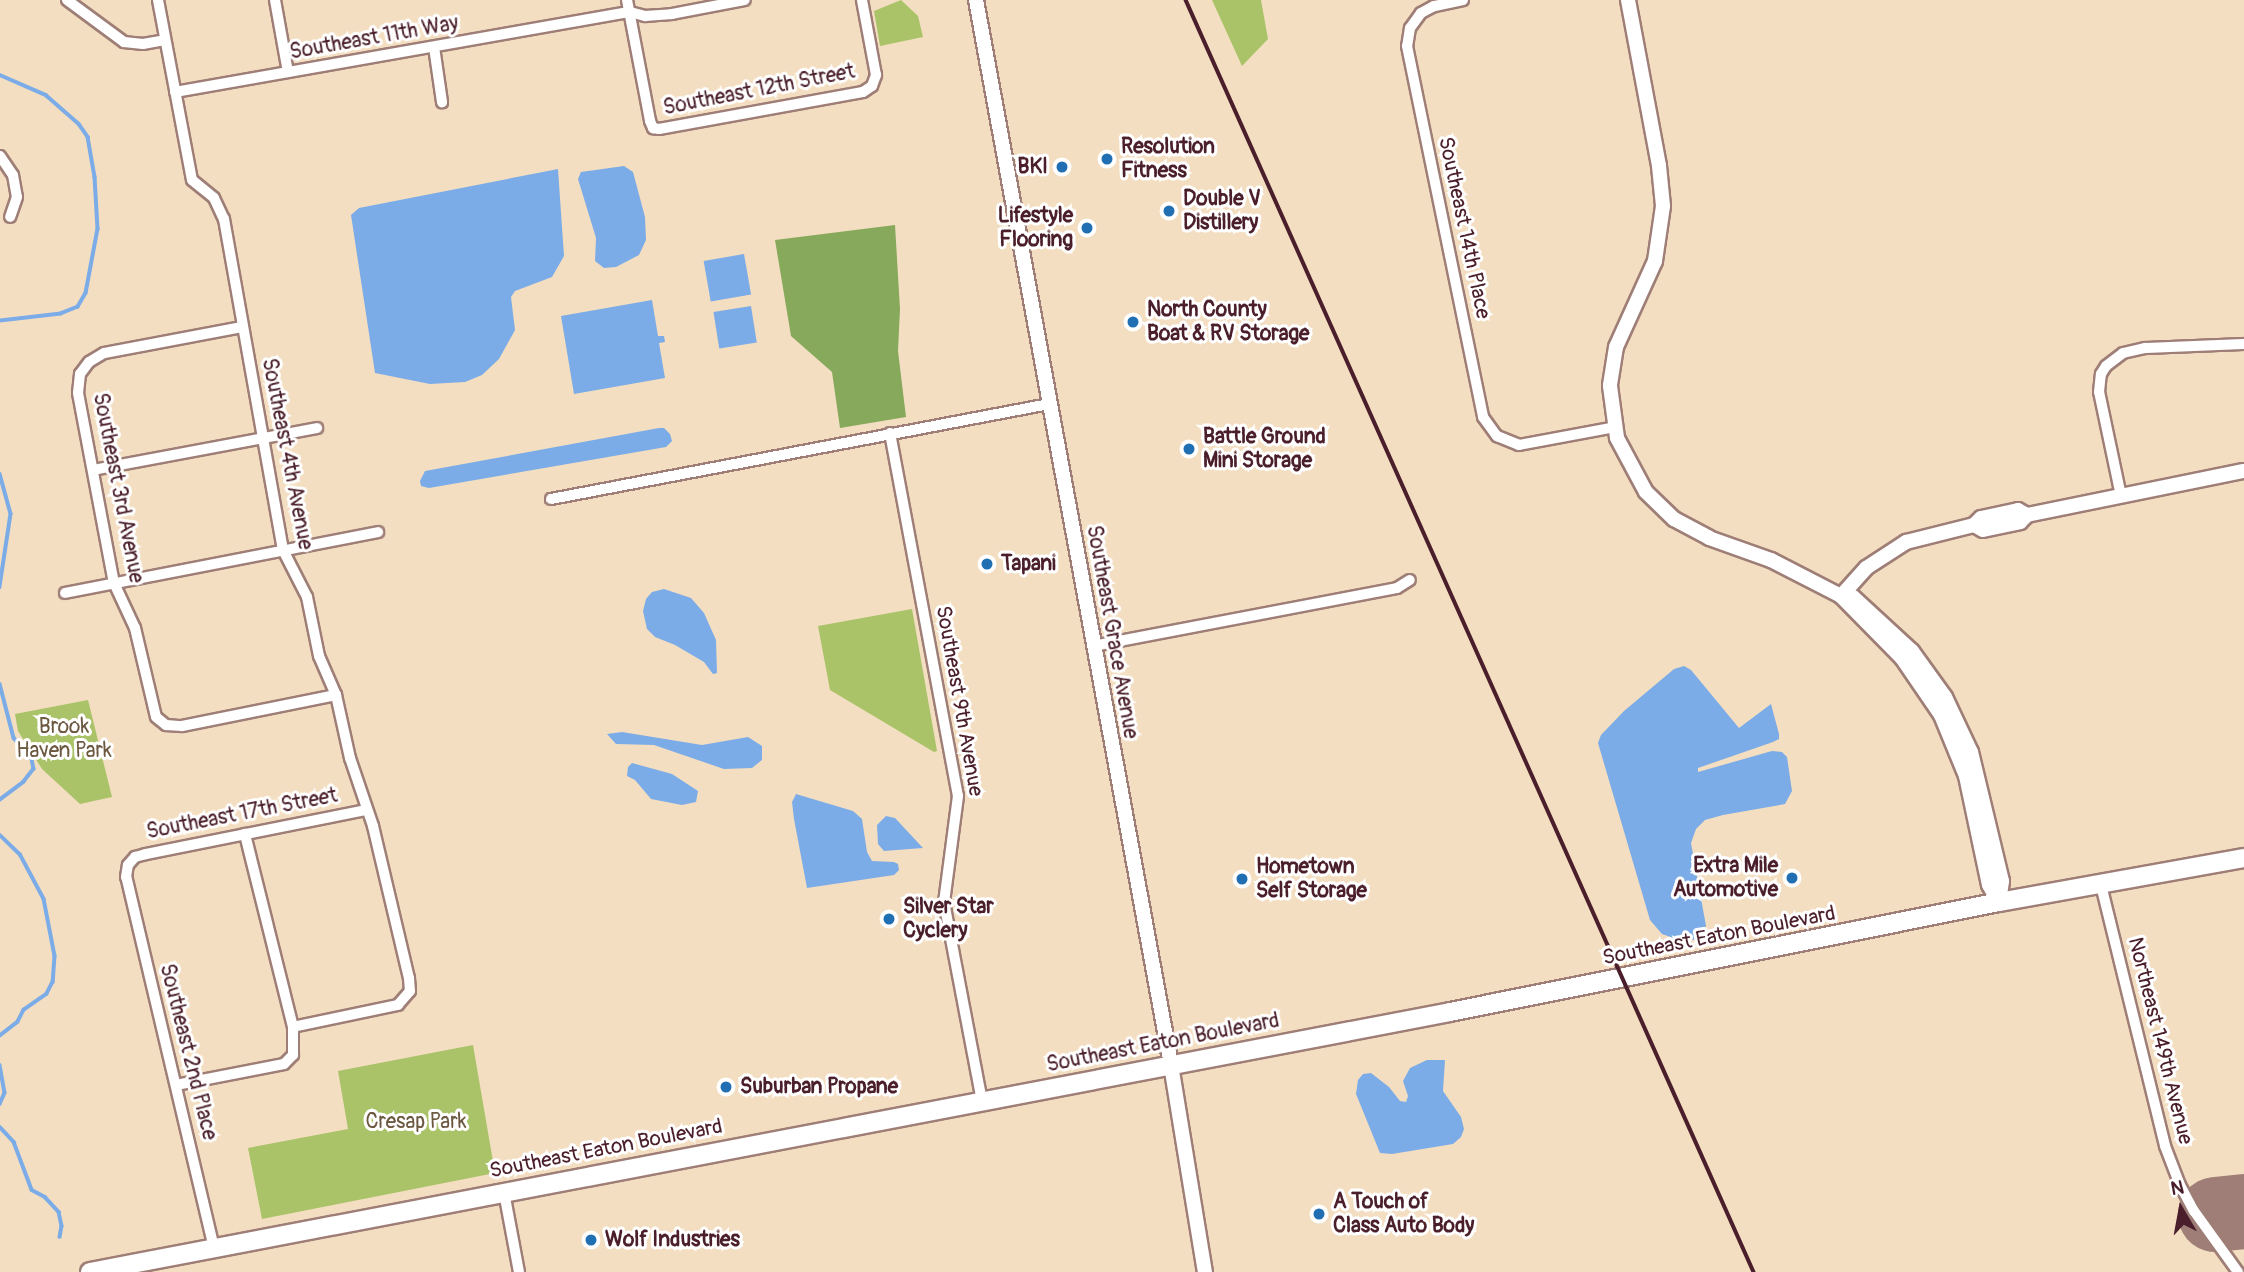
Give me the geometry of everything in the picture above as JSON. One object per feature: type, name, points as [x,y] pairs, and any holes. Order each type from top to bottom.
[{"type":"main road","name":"Southeast Eaton Boulevard","points":[[90,1272],[1595,984],[1999,902],[2244,858]]},
{"type":"street","points":[[66,0],[124,41],[143,44],[165,40]]},
{"type":"street","name":"Southeast 4th Avenue","points":[[158,0],[192,180],[214,198],[222,209],[283,550],[307,597],[319,656],[336,695],[350,758],[368,810],[409,978],[410,990],[407,999],[398,1005],[293,1027]]},
{"type":"street","points":[[275,0],[288,72]]},
{"type":"street","points":[[627,0],[630,12]]},
{"type":"street","name":"Southeast 11th Way","points":[[175,92],[630,12],[645,16],[673,14],[745,0]]},
{"type":"street","name":"Southeast 12th Street","points":[[630,12],[653,128],[659,129],[850,94],[872,86],[876,75],[862,0]]},
{"type":"street","name":"Southeast Grace Avenue","points":[[976,0],[1171,1065],[1206,1272]]},
{"type":"street","name":"Southeast 14th Place","points":[[1463,0],[1429,8],[1412,23],[1408,51],[1482,412],[1487,425],[1497,436],[1510,443],[1524,444],[1615,427]]},
{"type":"street","points":[[1628,0],[1659,166],[1663,205],[1655,261],[1616,347],[1610,386],[1615,427],[1637,479],[1674,519],[1709,538],[1792,569],[1841,596],[1853,597],[1902,640],[1937,685],[1971,752],[1981,783],[2002,881],[1999,902]]},
{"type":"street","points":[[433,47],[442,102]]},
{"type":"street","points":[[0,156],[13,175],[17,197],[10,217]]},
{"type":"street","name":"Southeast 3rd Avenue","points":[[242,327],[104,353],[89,362],[80,374],[79,393],[114,583],[135,628],[156,717],[166,725],[182,726],[336,695]]},
{"type":"street","points":[[2121,496],[2099,392],[2101,374],[2106,366],[2123,353],[2145,348],[2244,344]]},
{"type":"street","points":[[551,499],[1049,404]]},
{"type":"street","points":[[93,470],[317,428]]},
{"type":"street","name":"Southeast 9th Avenue","points":[[890,433],[958,796],[944,902],[982,1101]]},
{"type":"street","points":[[1841,596],[1866,568],[1892,550],[1921,537],[1975,525],[1983,530],[2020,522],[2027,515],[2244,471]]},
{"type":"street","points":[[65,593],[378,532]]},
{"type":"street","points":[[1093,646],[1398,588],[1410,580]]},
{"type":"street","name":"Southeast 17th Street","points":[[128,864],[135,857],[146,854],[368,810]]},
{"type":"street","points":[[176,1086],[284,1064],[293,1055],[293,1027],[245,834]]},
{"type":"street","name":"Southeast 2nd Place","points":[[128,864],[125,877],[214,1248]]},
{"type":"street","name":"Northeast 149th Avenue","points":[[2101,885],[2165,1146],[2180,1185],[2194,1211],[2238,1272]]},
{"type":"street","points":[[504,1192],[519,1272]]},
{"type":"green space","points":[[901,0],[918,16],[923,37],[880,46],[874,11]]},
{"type":"green space","points":[[1212,0],[1261,0],[1268,39],[1242,66]]},
{"type":"green space","points":[[895,225],[900,309],[898,351],[906,417],[840,428],[832,372],[791,336],[775,240]]},
{"type":"green space","points":[[912,609],[937,751],[934,752],[830,690],[818,626]]},
{"type":"green space","name":"Brook Haven Park","points":[[88,700],[112,797],[80,804],[42,769],[18,731],[15,714]]},
{"type":"green space","name":"Cresap Park","points":[[473,1045],[495,1173],[262,1219],[248,1148],[348,1129],[338,1071]]},
{"type":"water","points":[[624,166],[633,172],[645,217],[646,240],[639,255],[616,267],[604,268],[595,261],[596,238],[578,179],[581,172]]},
{"type":"water","points":[[558,169],[564,256],[552,277],[515,291],[511,297],[515,330],[499,359],[482,375],[465,382],[430,384],[375,373],[351,215],[359,208]]},
{"type":"water","points":[[744,254],[751,294],[711,301],[704,261]]},
{"type":"water","points":[[652,300],[658,336],[664,336],[665,342],[659,343],[665,378],[574,394],[561,316]]},
{"type":"water","points":[[751,306],[757,343],[719,348],[713,312]]},
{"type":"water","points":[[664,428],[670,434],[672,441],[666,447],[429,488],[421,486],[420,481],[425,471]]},
{"type":"water","points":[[664,589],[691,598],[704,613],[716,640],[717,673],[713,674],[704,662],[655,637],[647,629],[643,611],[646,599],[652,592]]},
{"type":"water","points":[[1684,666],[1691,670],[1739,728],[1771,704],[1779,734],[1779,739],[1773,742],[1698,768],[1698,772],[1772,751],[1782,752],[1787,757],[1792,791],[1785,804],[1705,820],[1696,829],[1691,843],[1706,926],[1698,939],[1682,941],[1662,934],[1650,920],[1598,743],[1601,735],[1624,711],[1674,669]]},
{"type":"water","points":[[622,732],[702,745],[748,737],[762,746],[762,760],[752,768],[724,769],[654,745],[616,744],[607,734]]},
{"type":"water","points":[[632,763],[672,774],[698,791],[696,802],[682,805],[651,799],[635,780],[627,776],[628,767]]},
{"type":"water","points":[[796,794],[853,811],[862,819],[867,852],[872,861],[894,862],[898,864],[899,870],[894,875],[807,888],[792,802]]},
{"type":"water","points":[[886,816],[895,818],[923,848],[884,851],[878,844],[877,825]]},
{"type":"water","points":[[1427,1060],[1445,1060],[1443,1091],[1461,1117],[1464,1129],[1461,1137],[1453,1144],[1392,1154],[1380,1153],[1356,1094],[1358,1080],[1363,1074],[1371,1073],[1389,1087],[1400,1101],[1406,1102],[1408,1096],[1403,1081],[1410,1068]]},
{"type":"waterway","points":[[0,75],[46,95],[79,124],[88,137],[95,177],[98,229],[86,293],[78,307],[61,314],[0,321]]},
{"type":"waterway","points":[[0,474],[11,514],[0,587]]},
{"type":"waterway","points":[[0,684],[14,738],[32,759],[34,769],[24,782],[0,800]]},
{"type":"waterway","points":[[0,835],[20,854],[44,899],[55,956],[53,982],[47,994],[24,1010],[18,1022],[0,1036]]},
{"type":"waterway","points":[[0,1065],[5,1093],[0,1104]]},
{"type":"waterway","points":[[0,1127],[14,1142],[32,1190],[45,1197],[59,1212],[62,1226],[60,1237]]},
{"type":"runway","points":[[2215,1214],[2244,1211]]},
{"type":"railway","points":[[1186,0],[1754,1272]]},
{"type":"place","name":"Resolution Fitness","points":[[1107,159]]},
{"type":"place","name":"BKI","points":[[1062,167]]},
{"type":"place","name":"Double V Distillery","points":[[1169,211]]},
{"type":"place","name":"Lifestyle Flooring","points":[[1087,228]]},
{"type":"place","name":"North County Boat & RV Storage","points":[[1133,322]]},
{"type":"place","name":"Battle Ground Mini Storage","points":[[1189,449]]},
{"type":"place","name":"Tapani","points":[[987,564]]},
{"type":"place","name":"Extra Mile Automotive","points":[[1792,878]]},
{"type":"place","name":"Hometown Self Storage","points":[[1242,879]]},
{"type":"place","name":"Silver Star Cyclery","points":[[889,919]]},
{"type":"place","name":"Suburban Propane","points":[[726,1087]]},
{"type":"place","name":"A Touch of Class Auto Body","points":[[1319,1214]]},
{"type":"place","name":"Wolf Industries","points":[[591,1240]]}]
